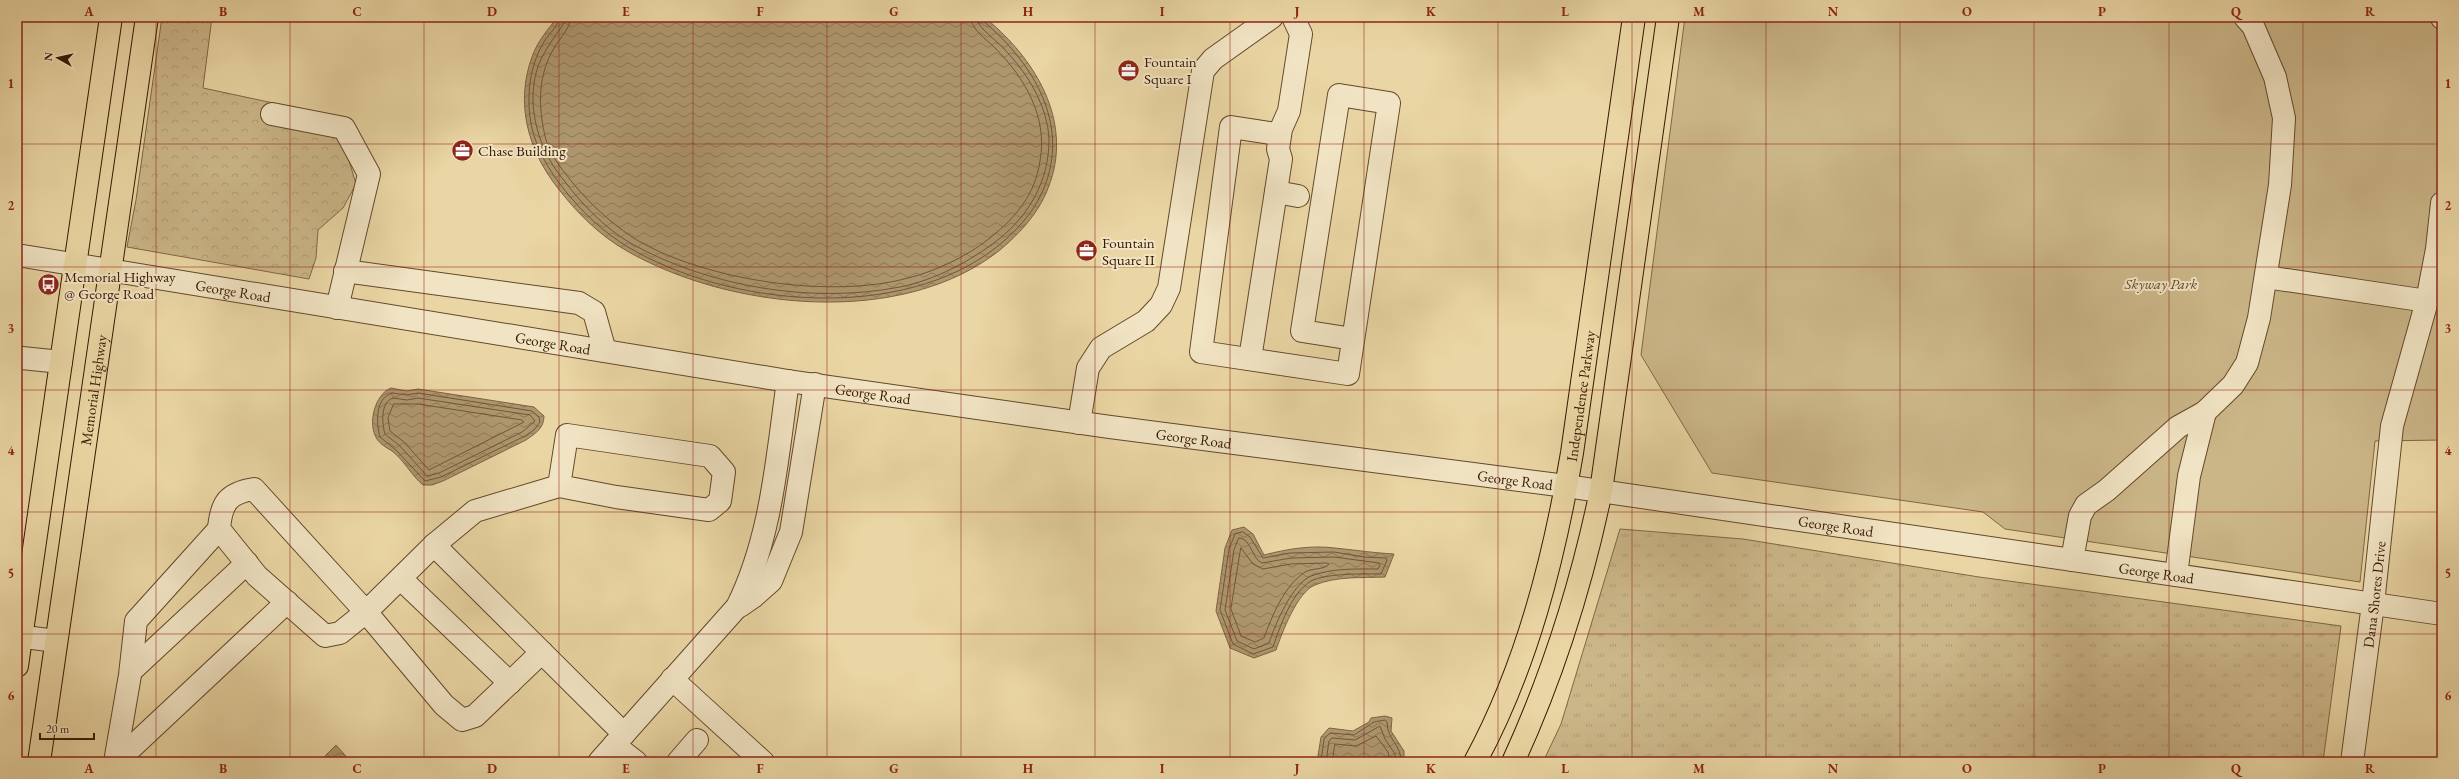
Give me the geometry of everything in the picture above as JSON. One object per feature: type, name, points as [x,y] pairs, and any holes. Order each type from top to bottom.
[{"type":"main road","points":[[17,666],[19,636],[111,17]]},
{"type":"main road","name":"Memorial Highway","points":[[39,762],[147,17]]},
{"type":"main road","name":"Independence Parkway","points":[[1475,762],[1502,705],[1525,645],[1553,551],[1566,486],[1634,17]]},
{"type":"main road","points":[[1513,762],[1532,719],[1567,627],[1583,570],[1601,491],[1668,17]]},
{"type":"street","points":[[1079,423],[1088,368],[1101,348],[1146,321],[1161,304],[1169,288],[1203,71],[1213,59],[1272,17]]},
{"type":"street","points":[[1250,359],[1281,159],[1278,149],[1281,129],[1289,111],[1301,34],[1293,17]]},
{"type":"street","points":[[2072,560],[2080,516],[2086,505],[2107,490],[2178,427],[2205,412],[2233,385],[2247,362],[2259,318],[2283,169],[2284,118],[2275,77],[2253,26],[2245,17]]},
{"type":"street","points":[[1270,133],[1231,127],[1202,352],[1348,374],[1389,103],[1339,96],[1302,331],[1353,339]]},
{"type":"street","points":[[272,114],[344,128],[369,174],[337,308]]},
{"type":"street","points":[[1276,192],[1298,196]]},
{"type":"street","name":"Dana Shores Drive","points":[[2352,762],[2374,604],[2392,426],[2428,301],[2437,249],[2442,203]]},
{"type":"street","name":"George Road","points":[[17,255],[337,308],[815,384],[1079,423],[1566,486],[2442,614]]},
{"type":"street","points":[[345,271],[579,303],[594,312],[605,351]]},
{"type":"street","points":[[2266,277],[2428,301]]},
{"type":"street","points":[[22,358],[60,362]]},
{"type":"street","points":[[599,762],[737,607],[750,581],[760,551],[769,510],[788,380]]},
{"type":"street","points":[[737,607],[753,597],[771,581],[789,538],[796,506],[815,384]]},
{"type":"street","points":[[2176,575],[2189,476],[2205,412]]},
{"type":"street","points":[[219,529],[257,576],[326,636],[340,633],[366,612],[401,579],[434,544],[475,510],[559,486],[616,497],[709,510],[720,501],[724,472],[710,456],[567,435],[559,486]]},
{"type":"street","points":[[115,762],[131,671],[136,621],[219,529],[220,511],[232,495],[254,489],[366,612],[444,705],[462,720],[475,716],[542,652]]},
{"type":"street","points":[[434,544],[542,652],[619,739],[636,762]]},
{"type":"street","points":[[131,671],[246,562]]},
{"type":"street","points":[[401,579],[510,683]]},
{"type":"street","points":[[115,762],[287,602]]},
{"type":"street","points":[[19,636],[56,641]]},
{"type":"street","points":[[672,679],[763,762]]},
{"type":"street","points":[[678,762],[697,740]]},
{"type":"green space","points":[[162,17],[212,17],[203,88],[320,113],[344,144],[356,184],[343,208],[318,230],[316,258],[309,279],[127,247],[136,200]]},
{"type":"green space","name":"Skyway Park","points":[[1685,17],[2442,17],[2442,440],[2375,441],[2360,582],[2005,529],[1983,512],[1712,473],[1641,355]]},
{"type":"green space","points":[[1620,529],[1743,539],[1979,577],[2341,626],[2323,762],[1543,762],[1561,724]]},
{"type":"water","points":[[558,17],[984,17],[1016,48],[1029,65],[1041,84],[1049,104],[1055,125],[1057,147],[1054,169],[1050,182],[1041,204],[1034,214],[1019,233],[1000,250],[960,275],[915,291],[866,300],[815,302],[764,297],[715,287],[669,271],[627,251],[607,238],[580,214],[564,196],[538,158],[527,125],[525,92],[527,74],[534,51],[543,36]]},
{"type":"water","points":[[391,388],[407,391],[418,389],[534,407],[544,416],[544,420],[539,430],[526,440],[443,481],[432,485],[423,485],[392,451],[380,443],[374,433],[374,410],[381,396],[385,391]]},
{"type":"water","points":[[1244,527],[1253,534],[1264,555],[1290,549],[1308,547],[1394,554],[1385,577],[1332,580],[1315,585],[1308,589],[1296,604],[1276,650],[1254,658],[1230,648],[1216,611],[1225,548],[1232,530]]},
{"type":"water","points":[[1385,716],[1392,718],[1391,731],[1404,751],[1404,762],[1317,762],[1321,737],[1329,728],[1353,731],[1369,722],[1371,718]]},
{"type":"water","points":[[336,745],[351,762],[319,762]]},
{"type":"place","name":"Fountain Square I","points":[[1128,70]]},
{"type":"place","name":"Chase Building","points":[[463,150]]},
{"type":"place","name":"Fountain Square II","points":[[1086,251]]},
{"type":"place","name":"Memorial Highway @ George Road","points":[[48,285]]}]
